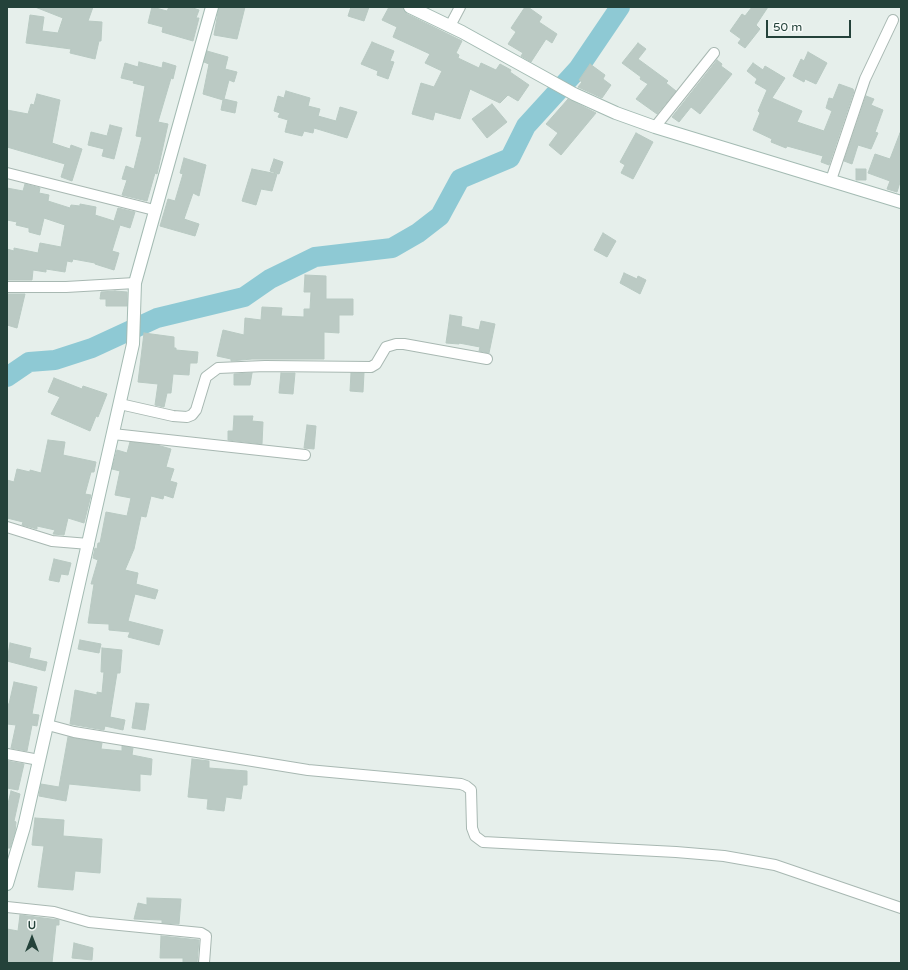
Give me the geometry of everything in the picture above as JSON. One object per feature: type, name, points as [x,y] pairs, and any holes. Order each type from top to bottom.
[{"type":"street","points":[[7,884],[24,827],[48,725],[133,344],[135,283],[154,210],[212,7]]},
{"type":"street","points":[[410,7],[450,26],[597,106],[655,127],[901,202]]},
{"type":"street","points":[[450,26],[460,7]]},
{"type":"street","points":[[831,180],[863,85],[893,20]]},
{"type":"street","points":[[655,127],[714,53]]},
{"type":"street","points":[[7,173],[154,210]]},
{"type":"street","points":[[7,287],[66,287],[135,283]]},
{"type":"street","points":[[120,404],[173,416],[187,417],[192,415],[196,410],[206,377],[218,368],[265,366],[371,367],[376,364],[384,350],[390,345],[404,344],[487,359]]},
{"type":"street","points":[[113,434],[305,454]]},
{"type":"street","points":[[7,527],[52,541],[89,544]]},
{"type":"street","points":[[48,725],[74,732],[308,770],[461,784],[470,790],[472,828],[475,836],[483,842],[676,852],[724,856],[775,865],[901,908]]},
{"type":"street","points":[[7,754],[39,760]]},
{"type":"street","points":[[7,907],[54,912],[88,922],[201,933],[206,936],[204,963]]},
{"type":"building","points":[[35,7],[93,7],[88,21],[102,22],[101,41],[99,41],[95,59],[70,53],[71,49],[26,43],[30,15],[44,17],[42,31],[58,33],[63,18]]},
{"type":"building","points":[[152,7],[167,11],[169,7],[190,7],[199,10],[196,18],[199,18],[193,41],[162,32],[163,27],[148,23]]},
{"type":"building","points":[[219,7],[245,7],[237,39],[214,35]]},
{"type":"building","points":[[351,7],[369,7],[364,21],[348,16]]},
{"type":"building","points":[[389,7],[403,7],[407,14],[462,41],[456,53],[459,55],[458,58],[479,68],[481,63],[496,70],[500,64],[511,70],[510,72],[529,85],[518,101],[508,95],[500,103],[470,89],[460,119],[435,112],[433,120],[412,114],[421,83],[434,87],[442,71],[425,63],[430,54],[393,37],[397,27],[382,20]]},
{"type":"building","points":[[525,7],[528,7],[542,17],[539,22],[557,34],[552,43],[546,39],[531,62],[521,56],[523,53],[508,44],[516,32],[511,28]]},
{"type":"building","points":[[752,7],[768,7],[756,25],[760,29],[745,48],[738,43],[741,39],[730,31],[742,14],[745,16]]},
{"type":"building","points":[[372,42],[394,51],[390,61],[394,62],[388,79],[377,75],[378,71],[361,64]]},
{"type":"building","points":[[638,43],[646,49],[638,59],[668,81],[666,83],[676,91],[657,114],[636,99],[648,84],[622,63]]},
{"type":"building","points":[[207,51],[228,57],[225,69],[237,72],[234,82],[229,80],[224,99],[237,102],[235,113],[221,110],[223,100],[203,94],[209,64],[204,62]]},
{"type":"building","points":[[808,52],[827,63],[816,84],[805,79],[804,82],[793,76],[801,59],[804,61]]},
{"type":"building","points":[[717,60],[722,64],[721,66],[732,74],[700,114],[691,107],[679,122],[672,117]]},
{"type":"building","points":[[139,62],[162,68],[163,62],[176,66],[158,122],[168,124],[157,174],[155,173],[147,201],[122,195],[127,180],[122,179],[126,166],[134,169],[142,137],[136,136],[145,86],[133,83],[134,81],[121,78],[125,63],[138,67]]},
{"type":"building","points":[[753,63],[763,70],[765,66],[785,78],[772,98],[802,111],[797,122],[824,131],[832,111],[826,108],[829,98],[833,99],[839,84],[853,89],[854,91],[829,165],[821,162],[823,156],[787,146],[786,148],[771,142],[772,139],[753,130],[760,113],[758,111],[767,90],[755,83],[757,79],[747,71]]},
{"type":"building","points":[[590,64],[605,75],[603,79],[611,85],[602,98],[578,87],[582,82],[579,80]]},
{"type":"building","points":[[286,91],[310,98],[308,106],[320,109],[318,116],[336,121],[340,107],[357,112],[347,138],[314,128],[313,133],[304,131],[302,136],[285,132],[288,120],[278,117],[280,113],[274,111],[278,96],[284,98]]},
{"type":"building","points":[[37,94],[60,100],[52,143],[70,149],[71,145],[82,149],[72,181],[61,177],[65,164],[7,147],[7,110],[28,114],[31,104],[34,105]]},
{"type":"building","points":[[866,96],[874,99],[871,105],[883,110],[875,132],[878,133],[871,149],[858,145],[852,164],[844,161]]},
{"type":"building","points":[[568,99],[596,113],[561,155],[549,145],[558,133],[546,124]]},
{"type":"building","points":[[492,104],[507,122],[487,138],[472,119]]},
{"type":"building","points":[[110,125],[122,128],[114,159],[102,156],[104,149],[88,145],[91,132],[107,136]]},
{"type":"building","points":[[636,133],[653,142],[633,179],[621,173],[625,165],[620,162]]},
{"type":"building","points":[[900,133],[901,179],[897,192],[887,189],[890,181],[868,173],[875,154],[890,159]]},
{"type":"building","points":[[184,158],[206,165],[199,196],[193,193],[184,219],[199,224],[195,236],[160,226],[168,199],[175,201],[183,174],[180,173]]},
{"type":"building","points":[[274,159],[283,162],[279,174],[270,171]]},
{"type":"building","points":[[252,169],[277,174],[272,191],[261,189],[256,205],[242,201]]},
{"type":"building","points":[[856,169],[866,169],[866,180],[856,180]]},
{"type":"building","points":[[25,184],[40,188],[39,193],[49,195],[48,201],[70,208],[71,205],[80,206],[80,204],[96,207],[95,215],[114,221],[118,208],[135,212],[130,228],[120,225],[112,251],[119,253],[114,270],[95,263],[73,259],[72,262],[67,261],[65,272],[46,269],[46,272],[33,270],[32,280],[7,280],[7,249],[14,251],[14,248],[38,253],[40,243],[61,247],[65,225],[44,218],[40,235],[29,232],[29,228],[16,225],[17,222],[7,220],[7,188],[23,191]]},
{"type":"building","points":[[603,233],[616,241],[607,257],[594,250]]},
{"type":"building","points":[[624,273],[637,279],[638,276],[646,280],[640,294],[620,283]]},
{"type":"building","points":[[305,275],[326,276],[326,299],[353,299],[353,315],[339,315],[339,333],[324,332],[324,359],[252,359],[231,361],[231,359],[217,356],[223,330],[244,335],[245,318],[261,320],[262,307],[282,308],[281,316],[304,317],[304,309],[310,309],[311,292],[304,292]]},
{"type":"building","points":[[101,292],[127,292],[127,306],[106,306],[106,299],[100,299]]},
{"type":"building","points":[[7,294],[25,294],[17,328],[7,325]]},
{"type":"building","points":[[450,315],[462,317],[461,326],[479,330],[481,321],[495,324],[489,353],[479,351],[480,347],[459,343],[446,343]]},
{"type":"building","points":[[144,333],[174,337],[174,348],[176,348],[176,350],[198,352],[197,363],[190,363],[189,375],[173,374],[171,393],[167,393],[164,407],[155,405],[158,384],[138,382]]},
{"type":"building","points":[[252,373],[250,385],[234,385],[234,374]]},
{"type":"building","points":[[281,373],[295,373],[293,394],[279,393]]},
{"type":"building","points":[[351,373],[364,373],[363,392],[350,391]]},
{"type":"building","points":[[54,378],[82,389],[83,386],[107,394],[98,417],[96,416],[90,431],[51,414],[60,397],[48,392]]},
{"type":"building","points":[[234,416],[253,416],[252,421],[263,422],[262,444],[228,440],[228,431],[233,431]]},
{"type":"building","points":[[307,425],[316,426],[314,449],[304,448]]},
{"type":"building","points":[[48,440],[65,442],[63,455],[96,462],[94,472],[91,472],[85,494],[91,495],[84,523],[68,518],[64,535],[53,534],[55,530],[37,526],[37,529],[22,525],[23,522],[7,518],[7,480],[14,482],[17,469],[41,473]]},
{"type":"building","points":[[130,442],[157,445],[171,449],[166,467],[174,469],[170,481],[177,483],[173,498],[164,495],[163,499],[151,496],[146,517],[141,516],[134,549],[125,570],[138,573],[136,584],[158,590],[155,599],[135,594],[128,621],[163,630],[159,645],[128,637],[130,632],[109,630],[109,624],[88,623],[94,584],[91,584],[98,560],[93,558],[95,548],[97,549],[98,543],[100,543],[106,512],[127,516],[131,498],[115,495],[120,471],[112,469],[117,450],[127,453]]},
{"type":"building","points":[[54,559],[71,563],[68,575],[61,574],[59,582],[49,580]]},
{"type":"building","points":[[80,640],[101,644],[99,653],[78,649]]},
{"type":"building","points":[[10,643],[31,648],[29,658],[47,662],[45,671],[7,661]]},
{"type":"building","points":[[102,648],[122,650],[120,673],[117,673],[110,717],[125,720],[123,730],[105,726],[104,730],[70,724],[75,690],[97,695],[97,692],[102,693],[104,672],[101,672]]},
{"type":"building","points":[[14,682],[37,687],[32,714],[39,715],[37,726],[32,725],[27,751],[11,748],[16,725],[7,724],[7,704],[9,704]]},
{"type":"building","points":[[136,703],[149,704],[145,730],[132,728]]},
{"type":"building","points":[[68,737],[102,743],[101,749],[122,751],[122,746],[133,748],[132,755],[152,759],[151,775],[140,774],[140,791],[69,784],[66,801],[39,796],[41,784],[59,787]]},
{"type":"building","points":[[192,759],[209,761],[209,768],[247,771],[247,785],[243,785],[241,799],[226,797],[224,811],[207,809],[208,799],[188,797]]},
{"type":"building","points":[[7,761],[24,764],[18,790],[7,788]]},
{"type":"building","points":[[11,791],[20,794],[14,821],[16,822],[15,832],[10,848],[7,848],[7,808]]},
{"type":"building","points":[[35,818],[64,820],[63,836],[102,839],[100,873],[75,871],[73,890],[38,887],[44,846],[32,845]]},
{"type":"building","points":[[147,898],[181,899],[179,924],[162,923],[162,920],[134,919],[138,903],[147,905]]},
{"type":"building","points":[[20,915],[59,920],[59,925],[56,925],[52,963],[7,963],[7,929],[18,931]]},
{"type":"building","points":[[161,936],[199,940],[197,963],[183,963],[183,958],[160,958]]},
{"type":"building","points":[[74,943],[93,948],[92,960],[72,958]]},
{"type":"waterway","points":[[7,377],[29,362],[55,360],[92,348],[157,318],[244,297],[270,279],[315,257],[392,248],[418,233],[440,216],[460,179],[510,158],[526,126],[578,69],[620,7]]}]
